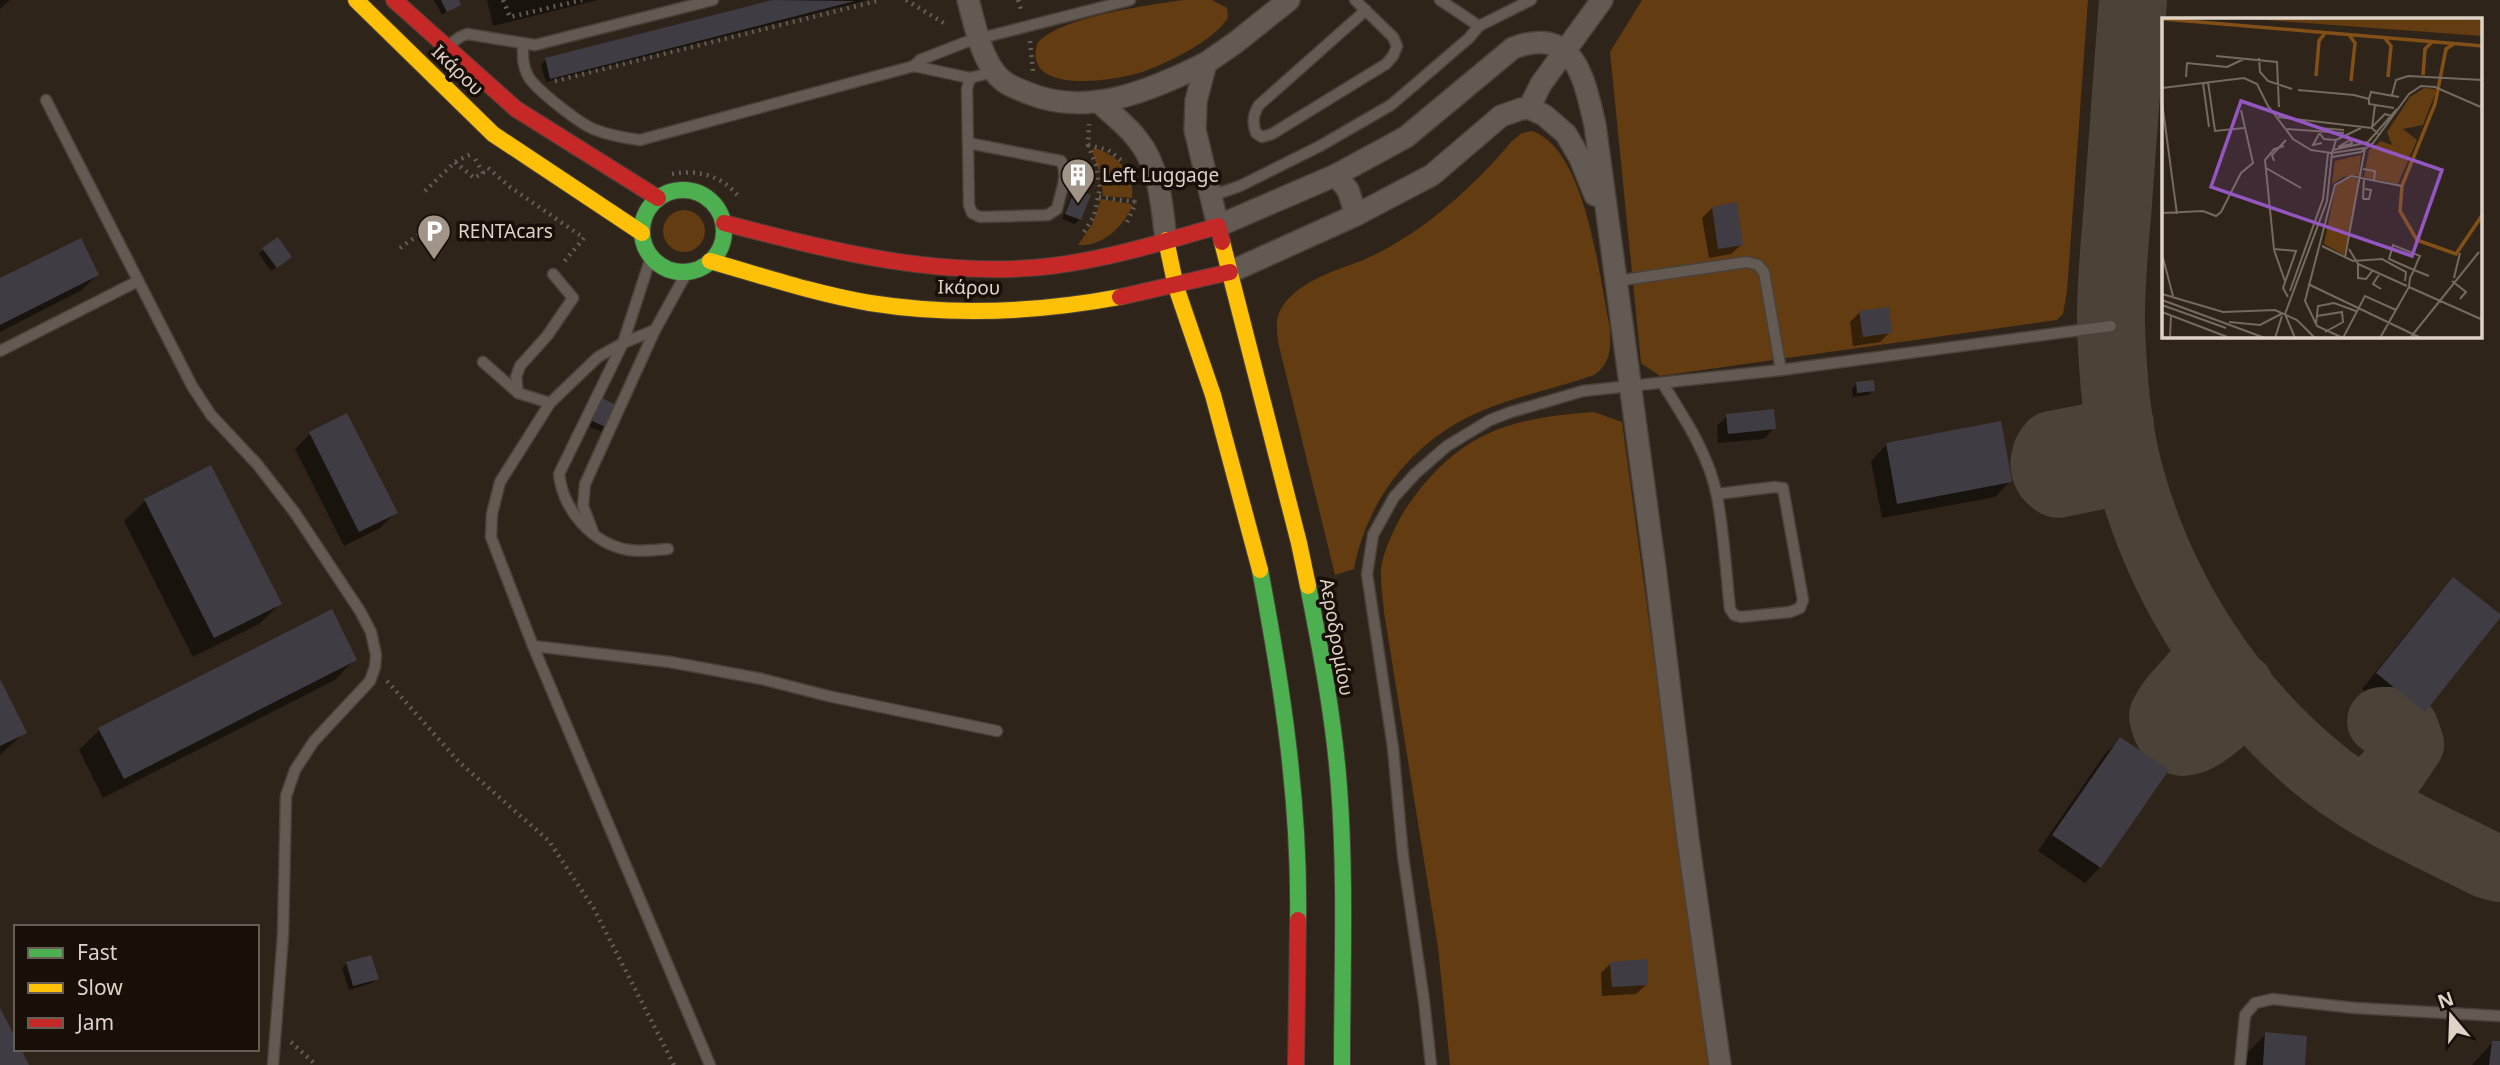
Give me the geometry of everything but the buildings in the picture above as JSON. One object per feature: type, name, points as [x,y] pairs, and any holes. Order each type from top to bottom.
[{"type":"main road","name":"Ικάρου","points":[[356,0],[493,134],[642,233]]},
{"type":"main road","name":"Ικάρου","points":[[394,0],[516,109],[658,198]]},
{"type":"main road","points":[[684,190],[698,192],[719,210],[724,223],[724,237],[719,250],[710,261],[687,272],[661,265],[651,257],[642,233],[643,219],[658,198],[684,190]]},
{"type":"main road","name":"Ικάρου","points":[[724,223],[819,248],[904,264],[967,269],[1029,268],[1099,258],[1218,226]]},
{"type":"main road","name":"Αεροδρομίου","points":[[1218,226],[1298,543],[1323,663],[1339,800],[1342,869],[1342,1065]]},
{"type":"main road","points":[[1166,240],[1176,287],[1213,396],[1237,483],[1259,567],[1280,673],[1291,766],[1299,876],[1296,1065]]},
{"type":"main road","name":"Ικάρου","points":[[710,261],[811,290],[891,306],[967,310],[1035,308],[1096,302],[1176,287],[1230,272]]},
{"type":"street","points":[[968,0],[986,58],[1004,83],[1045,100],[1070,104],[1130,95],[1166,83],[1206,63],[1289,0]]},
{"type":"street","points":[[1254,26],[1266,0]]},
{"type":"street","points":[[1529,108],[1541,83],[1602,0]]},
{"type":"street","points":[[1206,63],[1196,101],[1195,130],[1218,226],[1336,175],[1406,137],[1513,48],[1530,42],[1548,43],[1565,50],[1580,71],[1592,111],[1616,281],[1720,1065]]},
{"type":"street","points":[[1098,101],[1139,140],[1149,157],[1161,197],[1166,240]]},
{"type":"street","points":[[1230,272],[1356,215],[1432,175],[1501,116],[1529,108],[1555,123],[1573,145],[1588,176],[1608,233]]},
{"type":"street","points":[[1336,175],[1352,200],[1356,215]]},
{"type":"lane","points":[[447,47],[467,34],[535,45],[713,0]]},
{"type":"lane","points":[[914,66],[920,60],[979,38],[1130,0]]},
{"type":"lane","points":[[1355,0],[1366,10],[1393,37],[1397,46],[1393,56],[1386,64],[1272,134],[1262,137],[1256,133],[1254,113],[1259,106],[1366,10]]},
{"type":"lane","points":[[1440,0],[1479,26]]},
{"type":"lane","points":[[1211,196],[1241,186],[1320,146],[1391,105],[1469,38],[1479,26],[1531,0]]},
{"type":"lane","points":[[523,43],[523,63],[528,77],[538,89],[592,129],[613,136],[640,140],[914,66],[970,78],[994,72]]},
{"type":"lane","points":[[968,144],[1061,161],[1065,175],[1057,209],[1048,215],[980,216],[972,213],[969,205],[967,89],[970,78]]},
{"type":"lane","points":[[46,100],[200,400],[278,488],[360,611],[374,643],[375,667],[370,681],[314,741],[290,781],[286,796],[283,935],[278,1029],[273,1065]]},
{"type":"lane","points":[[651,257],[623,343],[559,474],[561,492],[573,514],[604,542],[631,550],[668,550]]},
{"type":"lane","points":[[1616,281],[1747,262],[1758,265],[1763,272],[1781,370]]},
{"type":"lane","points":[[594,535],[583,506],[585,484],[655,331],[687,272]]},
{"type":"lane","points":[[518,393],[516,377],[520,366],[547,335],[573,298],[553,274]]},
{"type":"lane","points":[[0,351],[138,281]]},
{"type":"lane","points":[[1431,1065],[1403,856],[1393,748],[1368,595],[1367,574],[1373,535],[1394,496],[1431,459],[1468,433],[1490,421],[1583,391],[1781,370],[2111,326]]},
{"type":"lane","points":[[655,331],[623,343],[598,357],[550,403],[500,482],[492,514],[491,537],[533,646],[710,1065]]},
{"type":"lane","points":[[483,362],[518,393],[550,403]]},
{"type":"lane","points":[[1663,384],[1704,456],[1717,495],[1730,609],[1734,615],[1741,617],[1790,612],[1800,608],[1803,600],[1783,488],[1774,486],[1717,495]]},
{"type":"lane","points":[[533,646],[670,662],[762,679],[828,696],[997,731]]},
{"type":"lane","points":[[2240,1065],[2245,1015],[2255,1003],[2273,999],[2355,1008],[2500,1016]]},
{"type":"path","points":[[503,0],[510,17],[582,0]]},
{"type":"path","points":[[538,89],[556,80],[881,0]]},
{"type":"path","points":[[906,0],[947,25]]},
{"type":"path","points":[[1081,236],[1091,223],[1099,197],[1099,177],[1088,145],[1108,150],[1124,163]]},
{"type":"path","points":[[455,162],[474,178],[483,173],[472,153]]},
{"type":"path","points":[[425,191],[455,162],[472,153]]},
{"type":"path","points":[[472,153],[510,187],[584,238],[553,274]]},
{"type":"path","points":[[664,177],[702,173],[722,182],[742,201]]},
{"type":"path","points":[[1122,228],[1131,215],[1135,192]]},
{"type":"path","points":[[1099,197],[1135,202]]},
{"type":"path","points":[[400,248],[445,216]]},
{"type":"path","points":[[375,667],[459,762],[549,841],[594,909],[674,1065]]},
{"type":"path","points":[[278,1029],[316,1065]]},
{"type":"shaded area","points":[[1183,0],[1212,0],[1227,8],[1228,18],[1201,43],[1153,68],[1113,78],[1075,81],[1057,78],[1044,72],[1036,61],[1037,44],[1064,26],[1105,14]]},
{"type":"shaded area","points":[[1642,0],[2088,0],[2067,292],[2063,314],[2057,320],[1660,376],[1641,363],[1610,52]]},
{"type":"shaded area","points":[[1532,131],[1551,143],[1566,163],[1588,218],[1610,328],[1607,360],[1594,375],[1486,409],[1438,436],[1417,453],[1383,494],[1361,542],[1354,569],[1335,575],[1280,350],[1278,315],[1284,304],[1305,285],[1382,251],[1418,229],[1468,188],[1512,141],[1522,133]]},
{"type":"shaded area","points":[[1095,148],[1118,161],[1128,173],[1132,198],[1103,196],[1101,176],[1092,151]]},
{"type":"shaded area","points":[[1101,199],[1131,204],[1132,207],[1123,222],[1111,234],[1096,243],[1078,245],[1093,223]]},
{"type":"shaded area","points":[[684,210],[699,216],[705,231],[699,246],[684,252],[669,246],[663,231],[669,216]]},
{"type":"shaded area","points":[[1594,412],[1622,422],[1711,1065],[1450,1065],[1438,947],[1384,612],[1382,561],[1392,534],[1411,501],[1449,458],[1490,432],[1513,424]]},
{"type":"taxiway","points":[[2133,0],[2112,272],[2112,346],[2116,404],[2126,461],[2145,522],[2162,563],[2182,604],[2232,679],[2292,746],[2345,789],[2384,813],[2488,865],[2500,868]]},
{"type":"taxiway","points":[[2120,424],[2109,434],[2052,445],[2044,466],[2048,476],[2058,484],[2115,472],[2131,480]]},
{"type":"taxiway","points":[[2211,650],[2201,668],[2163,716],[2168,732],[2176,740],[2185,742],[2207,732],[2237,707],[2240,687]]},
{"type":"taxiway","points":[[2351,792],[2372,789],[2380,784],[2410,744],[2405,729],[2390,721],[2381,721]]},
{"type":"traffic: fast","points":[[683,190],[699,193],[712,202],[721,215],[724,231],[721,247],[712,260],[699,269],[683,272],[667,269],[654,260],[645,247],[642,231],[645,215],[654,202],[667,193],[683,190]]},
{"type":"traffic: fast","points":[[1260,570],[1293,788],[1298,920]]},
{"type":"traffic: fast","points":[[1308,586],[1330,711],[1339,787],[1343,891],[1342,1065]]},
{"type":"traffic: slow","points":[[356,0],[493,134],[642,233]]},
{"type":"traffic: slow","points":[[1166,240],[1176,287],[1213,395],[1260,570]]},
{"type":"traffic: slow","points":[[1222,242],[1308,586]]},
{"type":"traffic: slow","points":[[710,261],[830,295],[932,310],[1027,309],[1120,297]]},
{"type":"traffic: jam","points":[[394,0],[516,109],[658,198]]},
{"type":"traffic: jam","points":[[724,223],[886,260],[968,269],[1009,269],[1073,263],[1218,226],[1222,242]]},
{"type":"traffic: jam","points":[[1120,297],[1230,272]]},
{"type":"traffic: jam","points":[[1296,1065],[1298,920]]},
{"type":"place","name":"Left Luggage","points":[[1078,205]]},
{"type":"place","name":"RENTAcars","points":[[434,261]]}]
